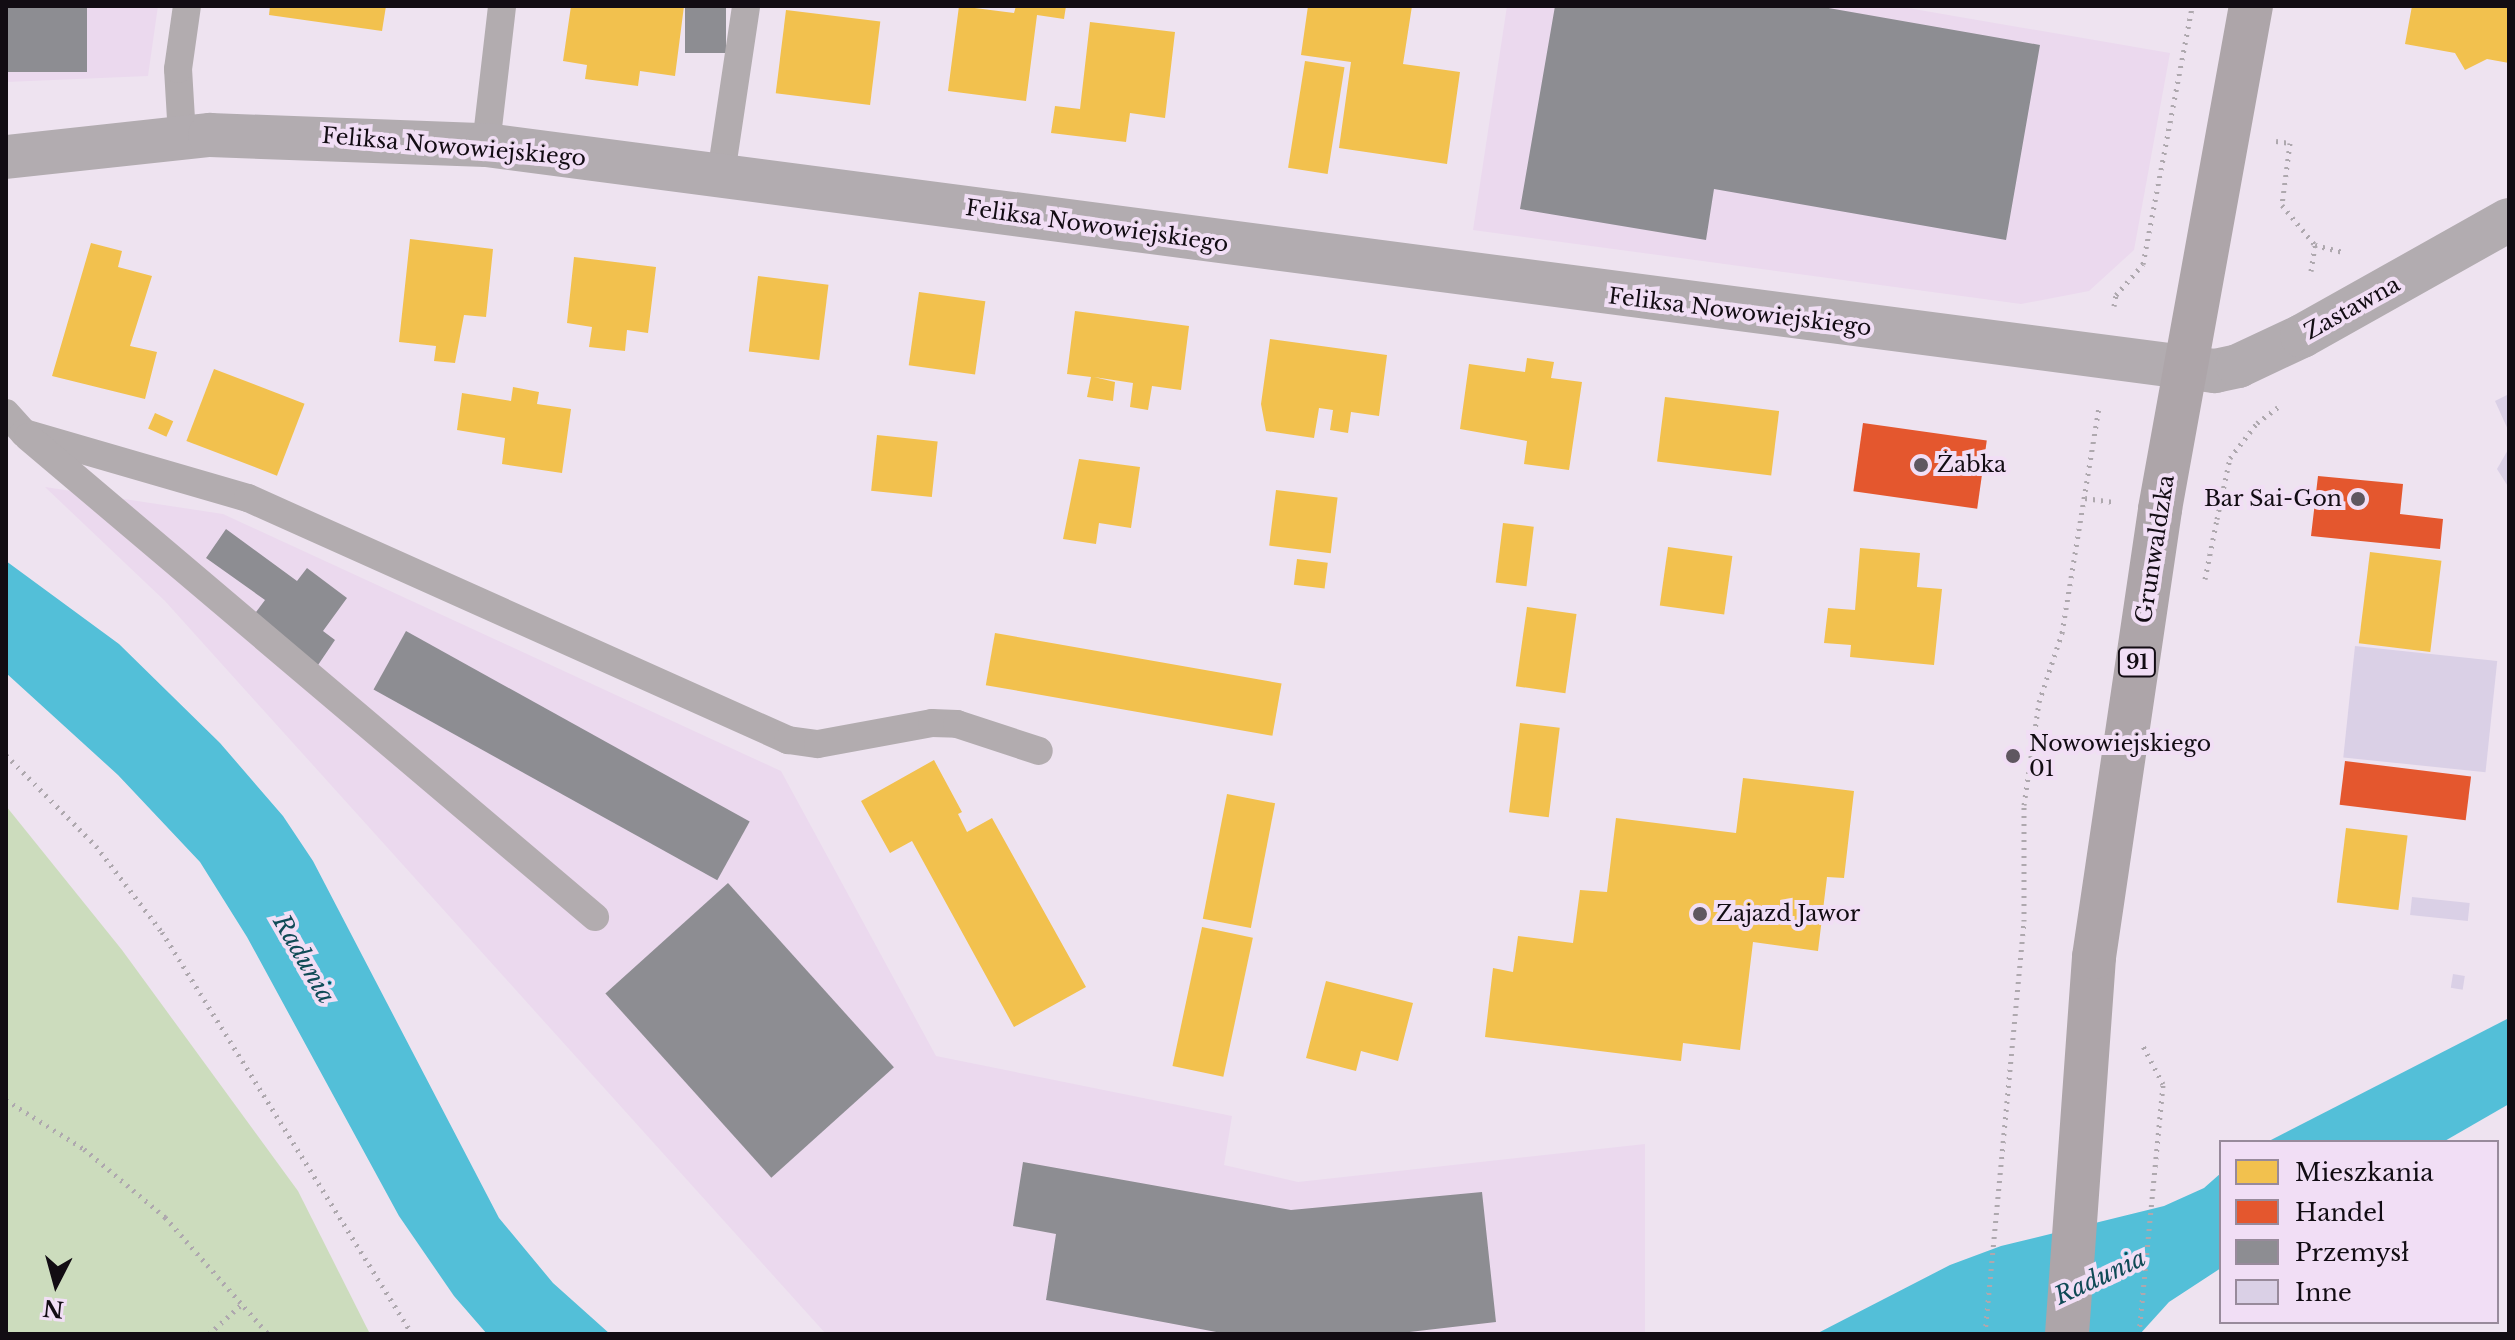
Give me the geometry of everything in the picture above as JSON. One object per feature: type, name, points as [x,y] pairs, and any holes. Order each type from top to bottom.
[{"type":"main road","name":"Grunwaldzka","points":[[2067,1334],[2094,957],[2160,509],[2251,6]]},
{"type":"street","name":"Feliksa Nowowiejskiego","points":[[6,157],[182,136],[276,134],[486,145],[2186,369]]},
{"type":"street","name":"Zastawna","points":[[2186,369],[2238,366],[2509,220]]},
{"type":"lane","points":[[182,136],[178,69],[187,6]]},
{"type":"lane","points":[[486,145],[502,6]]},
{"type":"lane","points":[[721,174],[746,6]]},
{"type":"lane","points":[[15,423],[248,498],[788,740],[818,744],[932,723],[957,724],[1039,751]]},
{"type":"lane","points":[[15,423],[595,917]]},
{"type":"path","points":[[1985,1334],[2024,921],[2024,805],[2039,702],[2062,633],[2116,295],[2143,264],[2192,6]]},
{"type":"path","points":[[2290,143],[2282,205],[2315,245],[2339,253],[2353,250]]},
{"type":"path","points":[[2202,592],[2230,458],[2257,423],[2282,404]]},
{"type":"path","points":[[2085,498],[2217,519]]},
{"type":"path","points":[[6,755],[96,846],[162,932],[412,1334]]},
{"type":"path","points":[[2136,1031],[2163,1084],[2139,1334]]},
{"type":"path","points":[[6,1100],[84,1149],[165,1217],[268,1334]]},
{"type":"path","points":[[209,1334],[242,1304]]},
{"type":"shaded area","points":[[6,6],[158,6],[148,76],[6,82]]},
{"type":"shaded area","points":[[1507,6],[1896,6],[2170,53],[2134,250],[2089,291],[2021,304],[1473,230]]},
{"type":"shaded area","points":[[45,487],[223,514],[781,771],[936,1056],[1232,1116],[1224,1165],[1298,1182],[1645,1144],[1645,1334],[826,1334],[165,601]]},
{"type":"green space","points":[[6,806],[122,950],[298,1191],[370,1334],[6,1334]]},
{"type":"water","name":"Radunia","points":[[6,561],[119,644],[220,743],[283,816],[313,861],[499,1218],[553,1283],[610,1334],[487,1334],[454,1296],[399,1216],[247,937],[200,862],[118,775],[6,673]]},
{"type":"water","points":[[2509,1018],[2509,1104],[2446,1140],[2271,1140]]},
{"type":"water","name":"Radunia","points":[[2219,1175],[2219,1269],[2169,1302],[2140,1334],[1816,1334],[1950,1265],[2001,1246],[2164,1206],[2204,1188]]},
{"type":"building: Mieszkania","points":[[270,6],[386,6],[382,31],[269,15]]},
{"type":"building: Mieszkania","points":[[571,6],[684,6],[675,76],[640,71],[638,86],[585,79],[587,65],[563,61]]},
{"type":"building: Mieszkania","points":[[959,6],[1014,13],[1016,6],[1066,6],[1064,19],[1037,15],[1026,101],[948,91]]},
{"type":"building: Mieszkania","points":[[1308,6],[1412,6],[1403,64],[1460,72],[1447,164],[1339,148],[1351,62],[1301,55]]},
{"type":"building: Mieszkania","points":[[2412,6],[2509,6],[2509,63],[2487,59],[2465,70],[2455,53],[2405,44]]},
{"type":"building: Mieszkania","points":[[786,10],[880,22],[870,105],[776,93]]},
{"type":"building: Mieszkania","points":[[1090,22],[1175,32],[1165,118],[1130,113],[1126,142],[1051,133],[1055,106],[1080,109]]},
{"type":"building: Mieszkania","points":[[1305,61],[1345,67],[1328,174],[1288,168]]},
{"type":"building: Mieszkania","points":[[410,239],[493,249],[486,317],[464,315],[455,363],[434,361],[436,346],[399,342]]},
{"type":"building: Mieszkania","points":[[91,243],[122,251],[118,267],[152,276],[130,346],[157,352],[145,399],[52,376]]},
{"type":"building: Mieszkania","points":[[574,257],[656,267],[648,333],[627,330],[625,351],[589,347],[592,327],[567,323]]},
{"type":"building: Mieszkania","points":[[758,276],[828,285],[819,360],[749,351]]},
{"type":"building: Mieszkania","points":[[919,292],[985,301],[975,375],[909,365]]},
{"type":"building: Mieszkania","points":[[1075,311],[1189,326],[1181,390],[1152,386],[1148,410],[1130,407],[1133,383],[1094,377],[1115,382],[1113,401],[1087,397],[1091,377],[1067,374]]},
{"type":"building: Mieszkania","points":[[1270,339],[1387,355],[1379,416],[1351,412],[1348,433],[1330,430],[1333,410],[1319,408],[1314,438],[1266,431],[1261,404]]},
{"type":"building: Mieszkania","points":[[1527,358],[1554,362],[1551,378],[1582,382],[1569,470],[1524,464],[1527,441],[1460,429],[1469,364],[1525,372]]},
{"type":"building: Mieszkania","points":[[214,369],[305,404],[277,476],[186,441]]},
{"type":"building: Mieszkania","points":[[513,387],[539,392],[537,404],[571,409],[562,473],[502,464],[505,438],[457,430],[462,393],[511,401]]},
{"type":"building: Mieszkania","points":[[1665,397],[1779,411],[1771,476],[1657,462]]},
{"type":"building: Mieszkania","points":[[155,413],[173,421],[166,437],[148,429]]},
{"type":"building: Mieszkania","points":[[877,435],[938,441],[932,497],[871,491]]},
{"type":"building: Mieszkania","points":[[1079,459],[1140,467],[1131,528],[1099,523],[1096,544],[1063,539]]},
{"type":"building: Mieszkania","points":[[1276,490],[1338,498],[1331,553],[1269,546]]},
{"type":"building: Mieszkania","points":[[1503,523],[1534,527],[1526,586],[1496,583]]},
{"type":"building: Mieszkania","points":[[1668,547],[1732,556],[1724,614],[1660,605]]},
{"type":"building: Mieszkania","points":[[1860,548],[1920,553],[1917,587],[1942,589],[1934,665],[1850,657],[1851,645],[1824,643],[1828,608],[1855,610]]},
{"type":"building: Mieszkania","points":[[2370,552],[2441,561],[2430,652],[2359,643]]},
{"type":"building: Mieszkania","points":[[1297,559],[1328,563],[1325,589],[1294,585]]},
{"type":"building: Mieszkania","points":[[1527,607],[1577,614],[1565,693],[1516,686]]},
{"type":"building: Mieszkania","points":[[995,633],[1282,684],[1272,736],[986,685]]},
{"type":"building: Mieszkania","points":[[1520,723],[1560,728],[1549,817],[1509,812]]},
{"type":"building: Mieszkania","points":[[934,760],[962,812],[958,814],[967,832],[992,818],[1086,987],[1014,1027],[912,841],[890,853],[861,801]]},
{"type":"building: Mieszkania","name":"Zajazd Jawor","points":[[1743,778],[1854,791],[1844,878],[1827,877],[1818,951],[1753,942],[1740,1050],[1683,1043],[1681,1061],[1485,1037],[1493,968],[1513,972],[1518,936],[1573,943],[1580,890],[1607,892],[1616,818],[1736,833]]},
{"type":"building: Mieszkania","points":[[1227,794],[1275,803],[1251,928],[1203,919]]},
{"type":"building: Mieszkania","points":[[2346,828],[2408,836],[2398,910],[2337,902]]},
{"type":"building: Mieszkania","points":[[1202,927],[1253,938],[1223,1077],[1172,1066]]},
{"type":"building: Mieszkania","points":[[1326,981],[1413,1003],[1398,1061],[1361,1051],[1356,1071],[1306,1058]]},
{"type":"building: Handel","name":"Żabka","points":[[1863,423],[1987,440],[1977,509],[1853,491]]},
{"type":"building: Handel","name":"Bar Sai-Gon","points":[[2318,476],[2403,484],[2400,514],[2443,519],[2440,549],[2311,536]]},
{"type":"building: Handel","points":[[2345,761],[2471,776],[2466,820],[2340,805]]},
{"type":"building: Przemysł","points":[[6,6],[87,6],[87,72],[6,72]]},
{"type":"building: Przemysł","points":[[685,6],[726,6],[726,53],[685,53]]},
{"type":"building: Przemysł","points":[[1555,6],[1817,6],[2040,45],[2006,240],[1714,189],[1706,240],[1520,209]]},
{"type":"building: Przemysł","points":[[226,529],[297,581],[307,568],[347,598],[323,631],[335,640],[316,668],[250,620],[265,600],[206,558]]},
{"type":"building: Przemysł","points":[[406,631],[750,822],[717,880],[374,690]]},
{"type":"building: Przemysł","points":[[728,883],[894,1067],[771,1178],[605,993]]},
{"type":"building: Przemysł","points":[[1023,1162],[1291,1210],[1482,1192],[1496,1322],[1392,1334],[1227,1334],[1046,1300],[1056,1234],[1013,1226]]},
{"type":"building: Inne","points":[[2509,394],[2509,432],[2495,401]]},
{"type":"building: Inne","points":[[2509,448],[2509,488],[2497,469]]},
{"type":"building: Inne","points":[[2355,646],[2497,661],[2486,772],[2343,757]]},
{"type":"building: Inne","points":[[2412,897],[2470,903],[2468,921],[2410,915]]},
{"type":"building: Inne","points":[[2453,974],[2465,976],[2463,990],[2451,988]]},
{"type":"place","name":"Żabka","points":[[1921,465]]},
{"type":"place","name":"Bar Sai-Gon","points":[[2358,499]]},
{"type":"place","name":"Nowowiejskiego 01","points":[[2013,756]]},
{"type":"place","name":"Zajazd Jawor","points":[[1700,914]]}]
